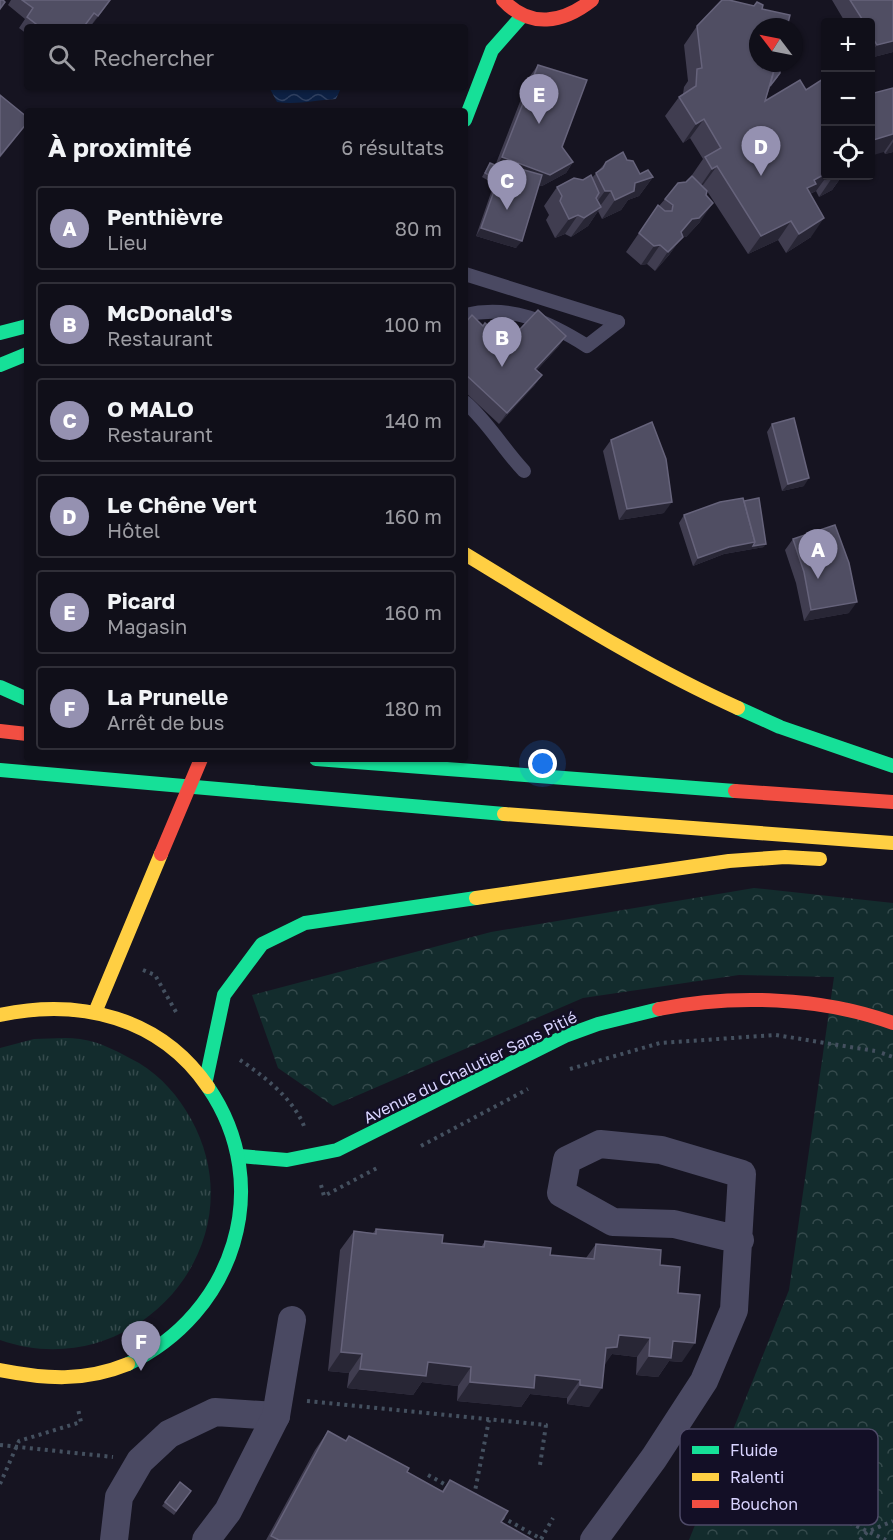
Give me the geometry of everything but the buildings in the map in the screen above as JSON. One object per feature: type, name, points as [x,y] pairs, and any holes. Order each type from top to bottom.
[{"type":"main road","points":[[503,0],[522,16],[540,21],[560,20],[578,13],[592,0]]},
{"type":"main road","points":[[468,112],[492,50],[522,16]]},
{"type":"main road","points":[[0,333],[24,327]]},
{"type":"main road","points":[[0,365],[24,355]]},
{"type":"main road","points":[[468,556],[623,649],[700,691],[780,728],[893,766]]},
{"type":"main road","points":[[0,687],[24,698]]},
{"type":"main road","points":[[0,731],[24,734]]},
{"type":"main road","points":[[96,1010],[200,762]]},
{"type":"main road","points":[[352,762],[893,802]]},
{"type":"main road","points":[[0,770],[510,815],[893,843]]},
{"type":"main road","points":[[206,1080],[224,995],[262,944],[305,923],[729,861],[785,857],[839,860]]},
{"type":"main road","name":"Avenue du Chalutier Sans Pitié","points":[[240,1156],[292,1160],[315,1156],[354,1143],[578,1029],[634,1012],[705,1001],[781,1001],[865,1012],[893,1023]]},
{"type":"main road","points":[[0,1015],[48,1006],[96,1010],[138,1024],[175,1048],[206,1080],[227,1116],[240,1156],[243,1208],[231,1258],[206,1304],[170,1341],[124,1366],[73,1379],[35,1378],[0,1370]]},
{"type":"street","points":[[594,1540],[704,1381],[734,1310],[740,1240],[742,1174],[662,1150],[600,1144],[567,1160],[561,1193],[613,1222],[674,1224],[740,1240]]},
{"type":"street","points":[[206,1540],[228,1511],[278,1407],[292,1320]]},
{"type":"street","points":[[114,1540],[119,1497],[140,1461],[170,1434],[215,1412],[278,1407]]},
{"type":"lane","points":[[468,275],[618,322],[587,346],[558,328],[507,311],[468,315]]},
{"type":"lane","points":[[468,405],[492,429],[510,457],[525,471]]},
{"type":"path","points":[[0,1484],[19,1441],[81,1422],[73,1379]]},
{"type":"path","points":[[278,1407],[546,1425],[540,1465]]},
{"type":"path","points":[[464,1495],[473,1500],[489,1420]]},
{"type":"path","points":[[674,1426],[680,1430]]},
{"type":"path","points":[[0,1445],[140,1461]]},
{"type":"path","points":[[428,1474],[455,1490]]},
{"type":"path","points":[[493,1511],[542,1539],[553,1518]]},
{"type":"path","points":[[860,1540],[867,1532],[893,1521]]},
{"type":"path","points":[[852,1525],[886,1540]]},
{"type":"green space","points":[[754,888],[893,903],[893,1540],[689,1540],[695,1525],[878,1525],[878,1429],[733,1429],[789,1290],[834,977],[739,975],[583,998],[333,1106],[278,1068],[252,995],[491,932]]},
{"type":"green space","points":[[34,1039],[88,1040],[111,1048],[147,1068],[169,1088],[191,1119],[208,1167],[209,1214],[196,1257],[172,1295],[137,1324],[96,1343],[49,1349],[0,1340],[0,1048]]},
{"type":"water","points":[[271,90],[340,90],[336,99],[277,102]]},
{"type":"traffic: fast","points":[[468,112],[492,50],[522,16]]},
{"type":"traffic: fast","points":[[0,333],[24,327]]},
{"type":"traffic: fast","points":[[0,365],[24,355]]},
{"type":"traffic: fast","points":[[0,687],[24,698]]},
{"type":"traffic: fast","points":[[738,708],[780,727],[893,766]]},
{"type":"traffic: fast","points":[[355,762],[735,791]]},
{"type":"traffic: fast","points":[[0,770],[504,814]]},
{"type":"traffic: fast","points":[[206,1080],[224,995],[262,944],[305,923],[476,898]]},
{"type":"traffic: fast","points":[[240,1156],[287,1160],[337,1150],[565,1036],[598,1024],[659,1009]]},
{"type":"traffic: fast","points":[[128,1364],[165,1342],[195,1314],[218,1280],[233,1244],[241,1205],[239,1165],[228,1125],[208,1087]]},
{"type":"traffic: slow","points":[[468,556],[633,655],[738,708]]},
{"type":"traffic: slow","points":[[504,814],[893,843]]},
{"type":"traffic: slow","points":[[96,1010],[161,854]]},
{"type":"traffic: slow","points":[[476,898],[729,861],[785,857],[820,859]]},
{"type":"traffic: slow","points":[[0,1015],[30,1010],[60,1009],[116,1018],[142,1029],[166,1044],[189,1063],[208,1087]]},
{"type":"traffic: slow","points":[[0,1370],[65,1377],[96,1374],[128,1364]]},
{"type":"traffic: jam","points":[[503,0],[524,15],[547,20],[570,14],[592,0]]},
{"type":"traffic: jam","points":[[0,731],[24,734]]},
{"type":"traffic: jam","points":[[161,854],[200,762]]},
{"type":"traffic: jam","points":[[735,791],[893,802]]},
{"type":"traffic: jam","points":[[659,1009],[717,1001],[777,1001],[837,1008],[893,1023]]},
{"type":"place","name":"Picard","points":[[539,124]]},
{"type":"place","name":"Le Chêne Vert","points":[[761,176]]},
{"type":"place","name":"O MALO","points":[[507,210]]},
{"type":"place","name":"McDonald's","points":[[502,367]]},
{"type":"place","name":"Penthièvre","points":[[818,579]]},
{"type":"place","name":"La Prunelle","points":[[141,1371]]}]
